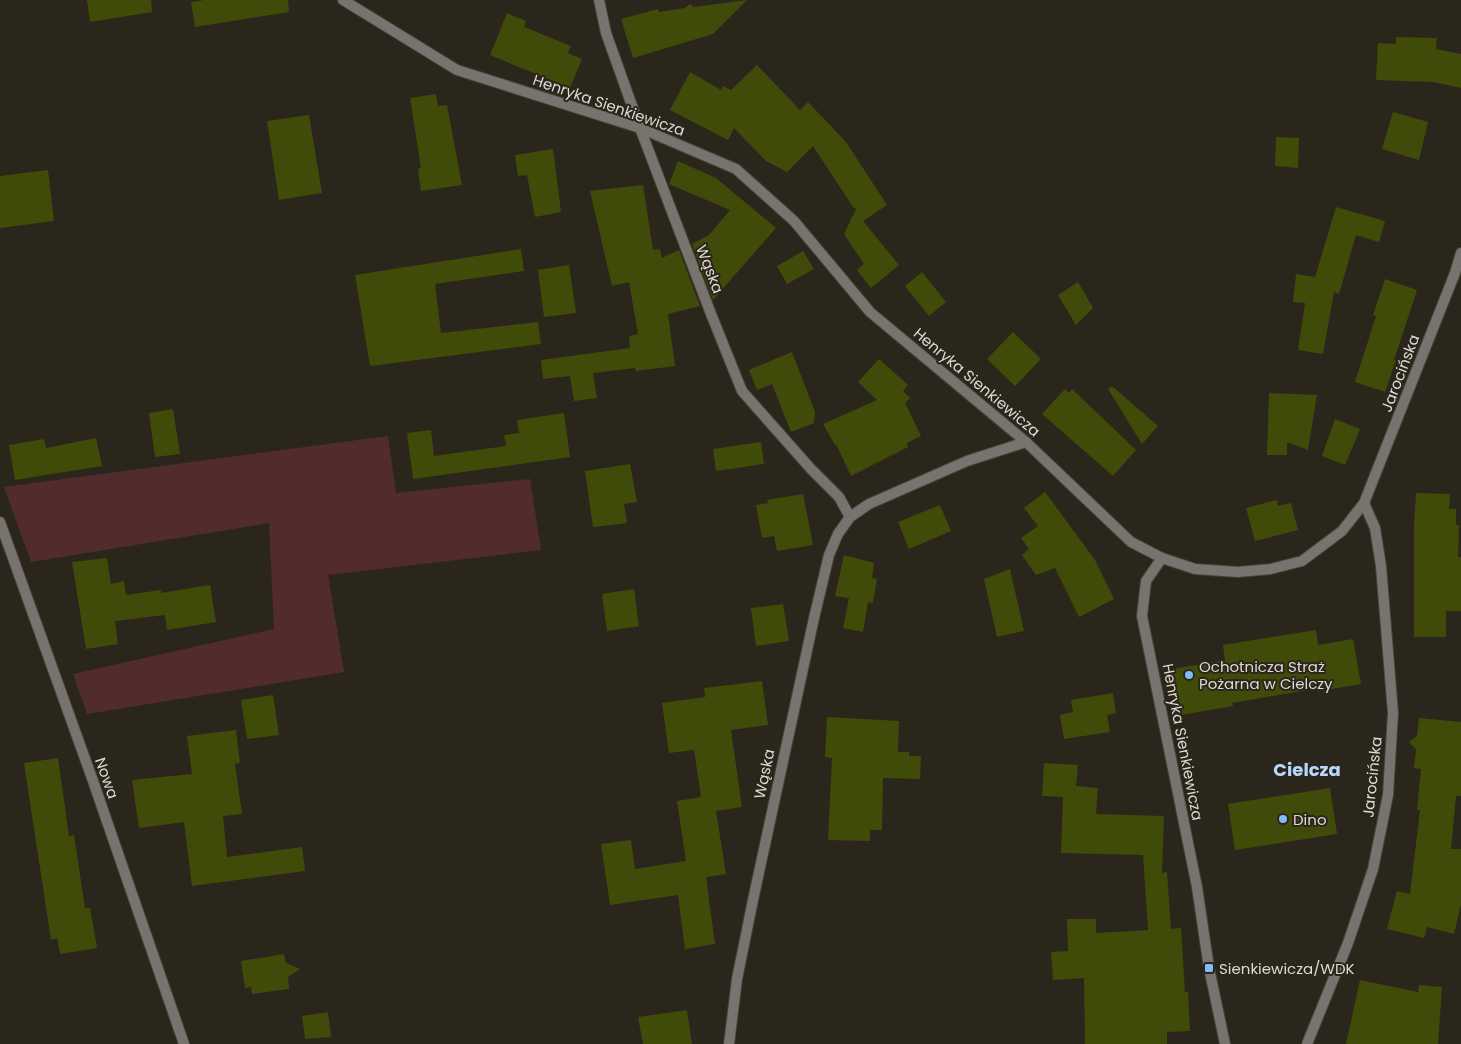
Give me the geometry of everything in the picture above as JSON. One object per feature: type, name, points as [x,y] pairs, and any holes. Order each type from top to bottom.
[{"type":"street","name":"Henryka Sienkiewicza","points":[[343,0],[457,70],[640,128],[736,169],[794,221],[870,312],[1026,442],[1131,542],[1162,558],[1146,581],[1142,616],[1195,878],[1209,968],[1225,1044]]},
{"type":"street","name":"Wąska","points":[[599,0],[606,33],[640,128],[742,391],[811,469],[839,497],[850,517]]},
{"type":"street","name":"Jarocińska","points":[[1162,558],[1195,568],[1238,572],[1271,569],[1302,561],[1342,531],[1364,503],[1455,273],[1461,253]]},
{"type":"street","name":"Wąska","points":[[729,1044],[737,979],[752,900],[814,618],[829,556],[838,534],[850,517],[869,504],[967,461],[1026,442]]},
{"type":"street","name":"Jarocińska","points":[[1307,1044],[1348,943],[1373,869],[1388,795],[1393,713],[1381,566],[1375,528],[1364,503]]},
{"type":"street","name":"Nowa","points":[[0,522],[90,772],[184,1044]]},
{"type":"shaded area","points":[[388,436],[396,493],[530,479],[541,550],[328,575],[344,672],[87,714],[73,674],[274,629],[269,523],[31,562],[4,487]]},
{"type":"building","points":[[87,0],[151,0],[152,12],[90,22]]},
{"type":"building","points":[[204,0],[288,0],[289,12],[195,27],[191,2]]},
{"type":"building","points":[[747,0],[713,34],[633,58],[621,19],[658,9],[659,12],[685,8],[690,4],[694,7]]},
{"type":"building","points":[[507,13],[526,21],[524,27],[571,46],[568,53],[582,59],[570,88],[490,55]]},
{"type":"building","points":[[1396,37],[1437,38],[1436,49],[1461,54],[1461,88],[1433,82],[1376,80],[1378,43],[1396,44]]},
{"type":"building","points":[[757,65],[800,110],[808,102],[846,142],[887,205],[863,221],[899,265],[871,288],[857,270],[864,264],[844,234],[856,209],[813,146],[787,172],[766,161],[734,128],[728,140],[670,110],[690,72],[721,90],[723,86],[731,90]]},
{"type":"building","points":[[436,94],[438,106],[447,105],[462,185],[421,191],[418,169],[421,168],[410,98]]},
{"type":"building","points":[[1393,112],[1428,122],[1419,160],[1382,149]]},
{"type":"building","points":[[309,115],[322,193],[279,200],[267,121]]},
{"type":"building","points":[[1276,137],[1299,138],[1298,168],[1275,166]]},
{"type":"building","points":[[553,149],[561,212],[535,217],[527,175],[518,176],[515,155]]},
{"type":"building","points":[[678,161],[716,178],[776,228],[713,300],[692,244],[709,235],[730,210],[669,184]]},
{"type":"building","points":[[48,170],[54,221],[0,228],[0,176]]},
{"type":"building","points":[[643,185],[653,250],[660,249],[662,258],[679,250],[700,306],[668,314],[675,366],[636,371],[635,368],[593,373],[597,398],[574,401],[570,376],[543,379],[541,360],[630,348],[629,336],[638,334],[629,282],[612,286],[590,191]]},
{"type":"building","points":[[1336,207],[1385,221],[1379,242],[1356,235],[1339,294],[1334,292],[1323,354],[1298,350],[1305,303],[1293,302],[1296,274],[1315,277]]},
{"type":"building","points":[[521,249],[524,271],[435,284],[441,333],[538,322],[541,344],[370,366],[355,275]]},
{"type":"building","points":[[803,251],[814,269],[787,284],[777,266]]},
{"type":"building","points":[[569,265],[576,313],[544,317],[538,270]]},
{"type":"building","points":[[922,272],[946,302],[929,316],[905,286]]},
{"type":"building","points":[[1385,279],[1417,290],[1385,392],[1355,382],[1376,316],[1373,315]]},
{"type":"building","points":[[1078,282],[1093,308],[1076,325],[1058,295]]},
{"type":"building","points":[[1013,332],[1041,359],[1015,386],[987,359]]},
{"type":"building","points":[[792,352],[815,412],[814,423],[791,432],[772,384],[757,390],[749,370]]},
{"type":"building","points":[[879,359],[908,385],[903,391],[910,398],[905,403],[921,436],[907,443],[908,447],[851,476],[836,444],[823,424],[877,400],[858,382]]},
{"type":"building","points":[[1112,386],[1158,426],[1142,444],[1108,389]]},
{"type":"building","points":[[1065,389],[1069,393],[1072,389],[1136,450],[1113,476],[1042,414]]},
{"type":"building","points":[[1269,393],[1317,395],[1308,450],[1287,442],[1287,455],[1267,455]]},
{"type":"building","points":[[173,409],[180,454],[155,457],[149,413]]},
{"type":"building","points":[[564,413],[570,457],[413,479],[407,433],[431,430],[434,456],[506,446],[504,435],[519,433],[517,420]]},
{"type":"building","points":[[1335,419],[1360,429],[1345,465],[1322,456]]},
{"type":"building","points":[[96,438],[102,466],[15,480],[9,445],[44,439],[46,448]]},
{"type":"building","points":[[761,442],[764,464],[716,471],[713,449]]},
{"type":"building","points":[[630,464],[637,502],[624,504],[627,523],[593,527],[585,471]]},
{"type":"building","points":[[1045,492],[1095,560],[1114,599],[1079,617],[1055,568],[1036,575],[1022,555],[1029,549],[1021,538],[1038,526],[1024,508]]},
{"type":"building","points":[[1416,493],[1450,494],[1449,509],[1456,509],[1456,525],[1459,525],[1458,557],[1461,557],[1461,611],[1446,611],[1446,637],[1414,637],[1414,524]]},
{"type":"building","points":[[803,494],[813,545],[777,551],[774,536],[762,538],[756,505],[768,503],[767,500]]},
{"type":"building","points":[[1277,500],[1278,506],[1291,503],[1298,530],[1255,541],[1246,508]]},
{"type":"building","points":[[940,505],[951,531],[909,549],[898,522]]},
{"type":"building","points":[[844,555],[874,563],[872,578],[877,579],[873,603],[868,602],[863,632],[843,628],[849,598],[835,596]]},
{"type":"building","points":[[107,558],[111,584],[124,581],[126,595],[161,590],[161,593],[210,585],[216,622],[167,630],[165,615],[115,621],[118,644],[86,649],[72,562]]},
{"type":"building","points":[[1010,569],[1024,631],[997,637],[984,579]]},
{"type":"building","points":[[634,589],[639,626],[607,631],[602,594]]},
{"type":"building","points":[[783,604],[789,641],[756,646],[751,608]]},
{"type":"building","points":[[1316,630],[1318,645],[1353,639],[1361,684],[1326,690],[1325,687],[1232,703],[1233,706],[1181,715],[1173,669],[1225,660],[1223,645]]},
{"type":"building","points":[[762,681],[768,725],[731,730],[742,807],[716,811],[726,874],[706,877],[715,944],[685,949],[678,895],[610,905],[601,844],[631,840],[635,869],[686,861],[677,801],[701,797],[694,750],[669,753],[662,703],[705,697],[704,688]]},
{"type":"building","points":[[1113,693],[1116,713],[1107,715],[1110,732],[1064,739],[1060,715],[1073,712],[1071,700]]},
{"type":"building","points":[[273,695],[279,735],[247,739],[241,700]]},
{"type":"building","points":[[827,717],[899,721],[898,752],[909,752],[909,756],[921,756],[920,779],[883,778],[882,830],[870,830],[870,841],[828,840],[832,758],[825,757]]},
{"type":"building","points":[[1419,718],[1461,722],[1461,796],[1456,796],[1451,849],[1461,849],[1461,904],[1454,934],[1427,927],[1424,938],[1387,929],[1397,891],[1410,894],[1420,810],[1417,810],[1421,769],[1414,768],[1416,749],[1409,742],[1417,736]]},
{"type":"building","points":[[236,730],[240,763],[235,764],[242,814],[223,816],[227,857],[302,847],[305,871],[192,886],[184,822],[139,828],[132,780],[192,774],[187,736]]},
{"type":"building","points":[[58,758],[69,836],[74,835],[85,908],[90,908],[97,948],[60,954],[57,938],[51,940],[24,763]]},
{"type":"building","points":[[1044,763],[1078,765],[1076,786],[1098,788],[1096,814],[1164,816],[1162,873],[1167,872],[1171,929],[1181,928],[1185,992],[1188,992],[1190,1031],[1167,1032],[1167,1044],[1085,1044],[1084,978],[1053,980],[1051,952],[1068,951],[1067,919],[1096,919],[1096,933],[1148,930],[1143,855],[1061,853],[1063,797],[1042,796]]},
{"type":"building","name":"Dino","points":[[1330,788],[1337,834],[1235,850],[1228,804]]},
{"type":"building","points":[[284,954],[286,963],[300,969],[288,977],[289,989],[252,994],[251,987],[245,988],[241,961]]},
{"type":"building","points":[[1360,980],[1418,992],[1419,985],[1442,987],[1438,1044],[1346,1044]]},
{"type":"building","points":[[687,1010],[692,1044],[643,1044],[638,1017]]},
{"type":"building","points":[[328,1012],[331,1037],[305,1039],[302,1016]]},
{"type":"place","name":"Ochotnicza Straż Pożarna w Cielczy","points":[[1189,675]]},
{"type":"place","name":"Dino","points":[[1283,819]]},
{"type":"place","name":"Sienkiewicza/WDK","points":[[1209,968]]},
{"type":"district","name":"Cielcza","points":[[1307,769]]}]
